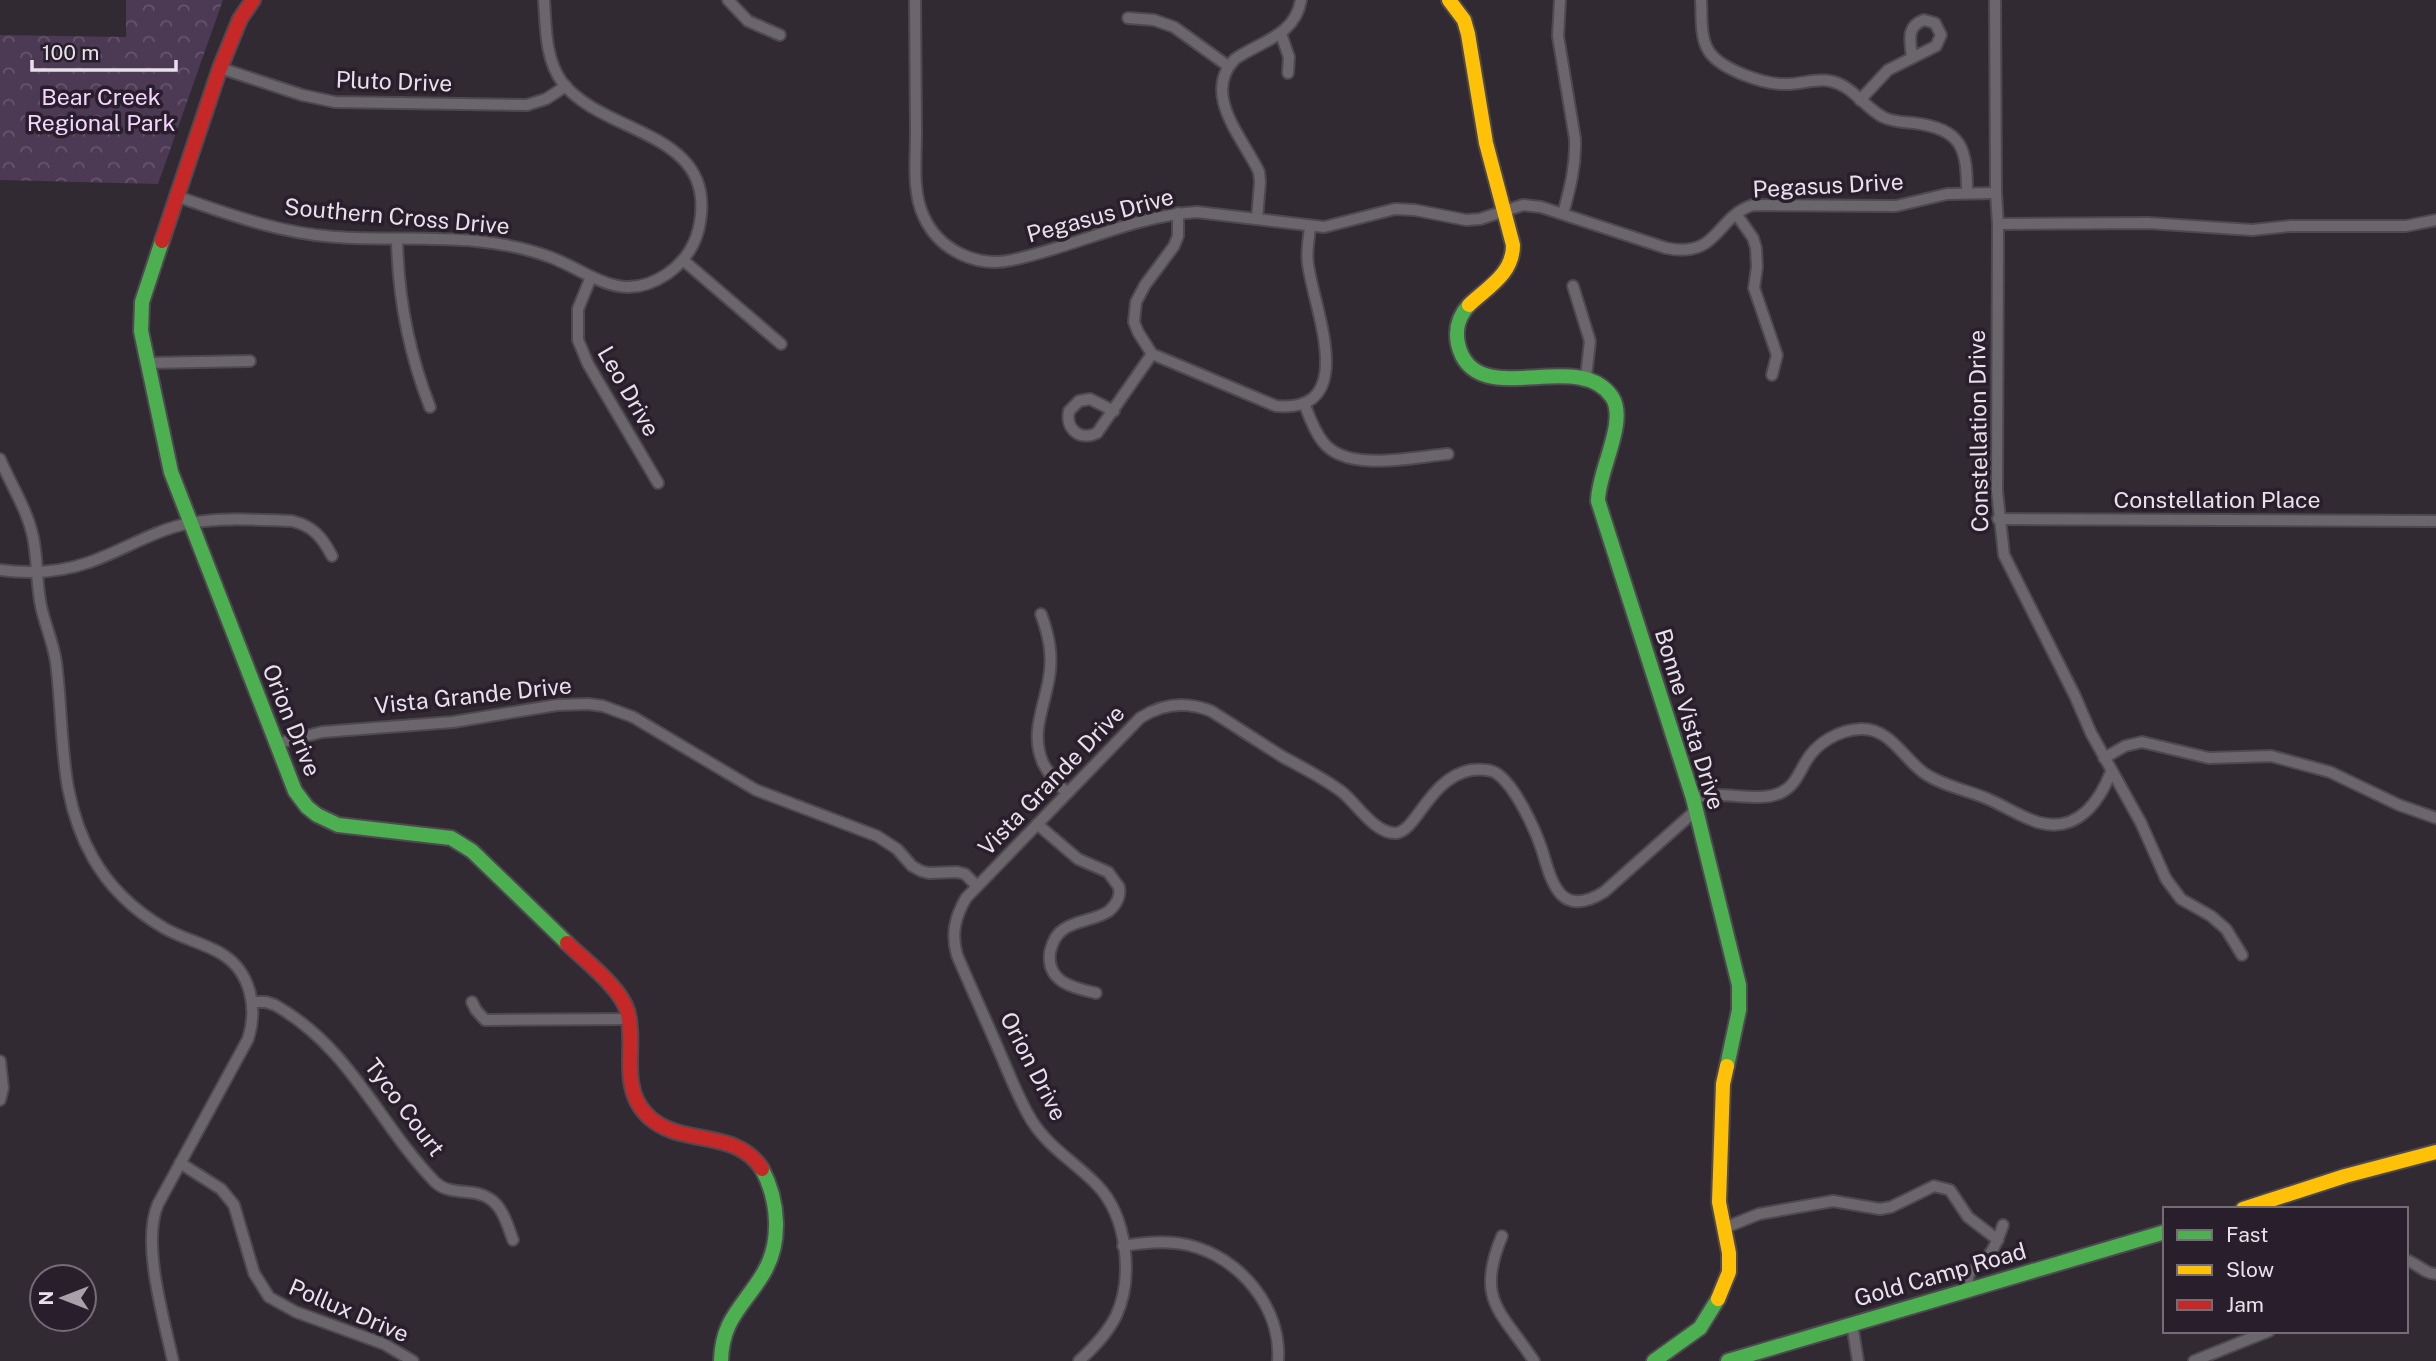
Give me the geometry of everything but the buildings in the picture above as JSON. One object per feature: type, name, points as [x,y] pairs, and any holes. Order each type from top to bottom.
[{"type":"street","name":"Orion Drive","points":[[253,0],[240,19],[220,68],[142,302],[141,331],[171,471],[275,744],[300,798],[307,807],[328,821],[348,826],[439,835],[451,838],[472,850],[611,985],[625,1003],[631,1019]]},
{"type":"street","name":"Southern Cross Drive","points":[[176,196],[238,218],[286,230],[332,237],[469,239],[502,244],[538,253],[618,287],[640,286],[663,277],[683,260],[696,237],[702,212],[698,187],[688,165],[667,146],[584,101],[566,86],[551,59],[544,0]]},
{"type":"street","points":[[729,0],[748,21],[780,35]]},
{"type":"street","name":"Pegasus Drive","points":[[915,0],[917,188],[923,217],[938,239],[958,253],[971,258],[999,262],[1020,258],[1146,219],[1178,213],[1197,212],[1310,226],[1333,225],[1395,209],[1466,220],[1480,219],[1523,205],[1563,214],[1666,248],[1686,251],[1706,244],[1746,208],[1760,204],[1896,206],[1940,195],[1996,193]]},
{"type":"street","points":[[1257,219],[1259,172],[1223,103],[1222,86],[1228,66],[1245,52],[1281,34],[1295,19],[1301,0]]},
{"type":"street","points":[[1448,0],[1464,20],[1468,34],[1487,150],[1513,238],[1512,259],[1503,275],[1472,301],[1459,317],[1459,350],[1475,371],[1492,378],[1575,375],[1586,377],[1590,341],[1573,286]]},
{"type":"street","points":[[1560,0],[1558,36],[1576,154],[1563,214]]},
{"type":"street","points":[[1701,0],[1706,46],[1710,54],[1724,65],[1777,84],[1817,80],[1841,84],[1884,118],[1937,127],[1955,137],[1966,160],[1967,193]]},
{"type":"street","name":"Constellation Drive","points":[[1995,0],[1998,519],[2001,541],[2008,567],[2031,607],[2111,772],[2131,803],[2165,879],[2181,899],[2211,916],[2226,929],[2242,955]]},
{"type":"street","points":[[1128,18],[1164,23],[1228,66]]},
{"type":"street","points":[[1281,34],[1289,57],[1288,74]]},
{"type":"street","points":[[1860,100],[1881,75],[1912,57]]},
{"type":"street","name":"Pluto Drive","points":[[220,68],[302,94],[348,103],[527,105],[547,99],[566,86]]},
{"type":"street","points":[[1178,213],[1178,236],[1174,246],[1136,302],[1135,322],[1143,342],[1152,354],[1265,403],[1285,407],[1304,403],[1319,390],[1328,363],[1307,261],[1310,226]]},
{"type":"street","points":[[1737,215],[1753,238],[1756,248],[1754,288],[1777,355],[1772,375]]},
{"type":"street","points":[[1998,224],[2148,223],[2252,230],[2290,226],[2406,226],[2436,220]]},
{"type":"street","points":[[397,239],[398,283],[405,326],[415,367],[430,407]]},
{"type":"street","points":[[683,260],[781,344]]},
{"type":"street","name":"Leo Drive","points":[[591,277],[578,309],[578,340],[588,364],[658,483]]},
{"type":"street","points":[[1114,411],[1152,354]]},
{"type":"street","points":[[148,363],[250,361]]},
{"type":"street","name":"Bonne Vista Drive","points":[[1586,377],[1604,387],[1615,404],[1617,425],[1599,475],[1598,501],[1694,804],[1739,985],[1739,1010],[1723,1084],[1719,1202],[1730,1263],[1726,1283],[1700,1328],[1654,1361]]},
{"type":"street","points":[[1304,403],[1323,442],[1348,459],[1371,460],[1448,454]]},
{"type":"street","points":[[0,459],[29,523],[41,606],[56,664],[66,788],[85,844],[105,877],[128,902],[162,927],[215,950],[232,962],[246,982],[253,1002],[253,1018],[248,1039],[154,1213],[150,1232],[151,1252],[173,1361]]},
{"type":"street","name":"Constellation Place","points":[[1998,519],[2436,521]]},
{"type":"street","points":[[0,570],[38,571],[67,568],[93,561],[145,537],[191,523],[230,520],[292,521],[310,527],[332,556]]},
{"type":"street","points":[[1041,614],[1049,639],[1051,660],[1037,722],[1038,746],[1045,766],[1067,793]]},
{"type":"street","name":"Vista Grande Drive","points":[[275,744],[323,732],[453,722],[557,705],[587,704],[618,710],[756,790],[889,842],[912,866],[921,871],[965,874],[977,886],[1140,718],[1163,706],[1188,704],[1211,711],[1327,782],[1351,800],[1380,829],[1394,833],[1407,829],[1433,792],[1455,775],[1476,769],[1494,772],[1509,785],[1535,832],[1555,888],[1569,900],[1594,898],[1604,892],[1694,804]]},
{"type":"street","points":[[1694,804],[1714,795],[1768,796],[1780,793],[1794,783],[1809,757],[1826,740],[1849,730],[1861,729],[1880,732],[1918,768],[1937,781],[1984,797],[2042,824],[2069,821],[2089,810],[2104,790],[2111,772]]},
{"type":"street","points":[[2104,758],[2125,746],[2142,742],[2209,758],[2271,756],[2330,772],[2399,805],[2436,818]]},
{"type":"street","points":[[1037,824],[1078,859],[1108,872],[1119,887],[1119,897],[1110,910],[1064,929],[1051,947],[1051,966],[1060,981],[1074,989],[1096,993]]},
{"type":"street","name":"Orion Drive","points":[[977,886],[966,898],[957,917],[953,935],[957,955],[1032,1122],[1052,1147],[1088,1176],[1104,1193],[1115,1213],[1123,1246],[1126,1274],[1121,1303],[1109,1328],[1079,1361]]},
{"type":"street","name":"Tyco Court","points":[[253,1002],[266,1002],[280,1008],[335,1051],[361,1083],[405,1157],[443,1188],[489,1198],[499,1208],[513,1240]]},
{"type":"street","points":[[472,1002],[485,1020],[631,1019],[630,1081],[642,1109],[657,1124],[674,1133],[722,1140],[740,1147],[758,1161],[769,1181],[774,1204],[775,1242],[765,1271],[724,1328],[721,1361]]},
{"type":"street","points":[[0,1060],[4,1088],[0,1100]]},
{"type":"street","points":[[2249,1207],[2345,1176],[2436,1152]]},
{"type":"street","name":"Pollux Drive","points":[[180,1163],[220,1189],[234,1205],[254,1273],[269,1297],[296,1312],[384,1344],[413,1361]]},
{"type":"street","points":[[1724,1228],[1759,1214],[1833,1201],[1880,1209],[1891,1207],[1934,1186],[1950,1190],[1968,1217],[1998,1240]]},
{"type":"street","points":[[1966,1291],[1969,1273],[1986,1260],[2003,1225]]},
{"type":"street","name":"Gold Camp Road","points":[[1728,1361],[2163,1233]]},
{"type":"street","points":[[1502,1236],[1491,1265],[1492,1297],[1502,1318],[1534,1361]]},
{"type":"street","points":[[1123,1246],[1156,1242],[1186,1245],[1214,1255],[1237,1270],[1250,1282],[1269,1311],[1278,1337],[1278,1361]]},
{"type":"street","points":[[2408,1261],[2436,1275]]},
{"type":"street","points":[[1852,1324],[1858,1361]]},
{"type":"street","points":[[2194,1361],[2264,1333]]},
{"type":"green space","name":"Bear Creek Regional Park","points":[[126,0],[223,0],[158,184],[0,180],[0,35],[126,37]]},
{"type":"traffic: fast","points":[[162,241],[142,302],[141,331],[171,472],[295,791],[317,815],[338,825],[451,838],[472,851],[567,943]]},
{"type":"traffic: fast","points":[[1469,305],[1458,323],[1457,333],[1458,344],[1468,364],[1484,375],[1505,378],[1576,377],[1596,383],[1612,397],[1616,407],[1615,433],[1602,475],[1598,501],[1693,798],[1739,985],[1739,1010],[1727,1066]]},
{"type":"traffic: fast","points":[[721,1361],[729,1324],[763,1274],[776,1236],[775,1208],[762,1169]]},
{"type":"traffic: fast","points":[[1728,1361],[2163,1233]]},
{"type":"traffic: fast","points":[[1654,1361],[1700,1328],[1718,1299]]},
{"type":"traffic: slow","points":[[1449,0],[1464,20],[1468,34],[1486,143],[1513,245],[1512,255],[1504,272],[1469,305]]},
{"type":"traffic: slow","points":[[1718,1299],[1729,1272],[1729,1253],[1719,1202],[1723,1084],[1727,1066]]},
{"type":"traffic: slow","points":[[2249,1207],[2345,1176],[2436,1152]]},
{"type":"traffic: jam","points":[[162,241],[220,68],[240,19],[253,0]]},
{"type":"traffic: jam","points":[[567,943],[609,983],[623,1001],[630,1023],[633,1090],[645,1113],[658,1124],[673,1131],[737,1147],[751,1156],[762,1169]]}]
